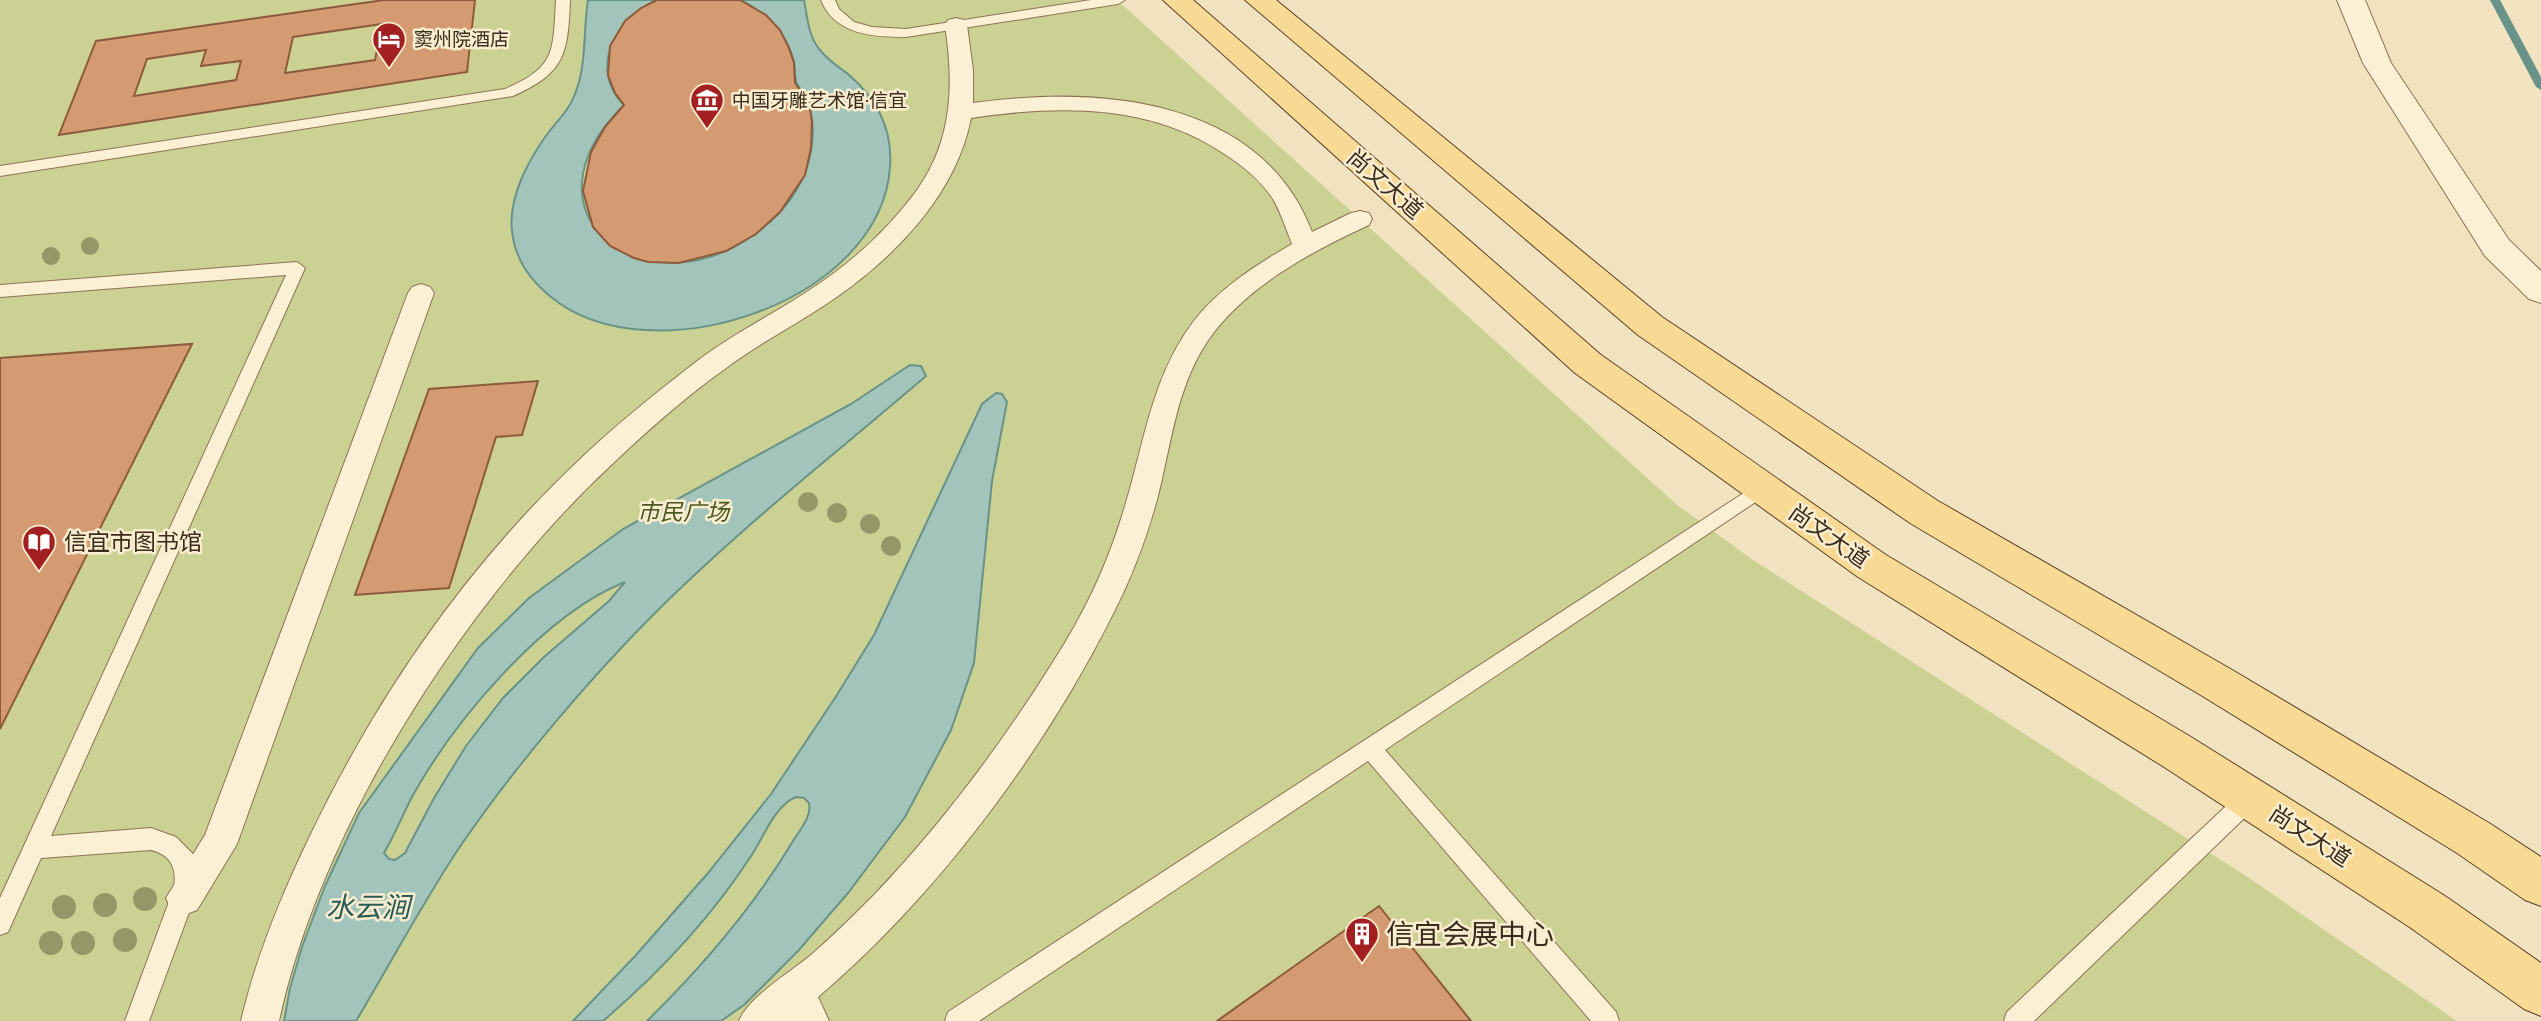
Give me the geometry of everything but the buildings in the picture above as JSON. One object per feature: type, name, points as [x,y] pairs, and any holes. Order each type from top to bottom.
[{"type":"main road","name":"尚文大道","points":[[1177,0],[1588,364],[1872,566],[2250,798],[2428,912],[2541,992]]},
{"type":"main road","points":[[1259,0],[1661,334],[1924,512],[2219,684],[2473,838],[2541,884]]},
{"type":"street","points":[[2351,0],[2377,62],[2497,248],[2541,291]]},
{"type":"street","points":[[260,1021],[265,995],[296,907],[331,827],[369,752],[419,671],[472,598],[528,531],[576,481],[646,418],[708,367],[776,321],[831,289],[873,256],[904,224],[930,190],[948,158],[962,112],[962,68],[956,25]]},
{"type":"street","points":[[962,112],[1024,103],[1083,102],[1151,112],[1182,122],[1237,150],[1260,169],[1279,191],[1293,214],[1306,248]]},
{"type":"street","points":[[758,1021],[803,1007],[956,828],[1063,676],[1103,603],[1139,512],[1165,404],[1197,337],[1218,311],[1258,279],[1306,248],[1360,219]]},
{"type":"street","points":[[184,898],[219,844],[421,293]]},
{"type":"lane","points":[[0,171],[508,93],[536,80],[556,61],[560,52],[563,0]]},
{"type":"lane","points":[[828,0],[836,16],[858,27],[872,31],[906,33],[1118,0]]},
{"type":"lane","points":[[0,291],[297,268],[0,924]]},
{"type":"lane","points":[[957,1021],[1762,488]]},
{"type":"lane","points":[[1370,748],[1607,1021]]},
{"type":"lane","points":[[2016,1021],[2250,798]]},
{"type":"lane","points":[[34,848],[151,839],[160,841],[181,854],[188,878],[184,898],[137,1021]]},
{"type":"green space","name":"市民广场","points":[[0,0],[1117,0],[1676,504],[1750,558],[2249,878],[2457,1021],[0,1021]]},
{"type":"water","points":[[588,0],[657,0],[630,19],[619,31],[612,45],[608,76],[613,91],[624,105],[593,146],[582,184],[588,217],[609,242],[640,258],[678,262],[720,253],[763,228],[784,207],[801,183],[808,164],[813,134],[809,104],[796,81],[791,52],[781,33],[767,17],[740,0],[804,0],[810,30],[817,46],[867,93],[881,115],[889,140],[890,167],[877,215],[847,256],[805,289],[754,313],[699,327],[644,330],[594,320],[543,290],[524,268],[516,251],[512,231],[513,205],[521,179],[534,154],[573,100],[583,60]]},
{"type":"water","name":"水云涧","points":[[910,365],[921,366],[926,376],[720,551],[629,639],[577,696],[459,848],[356,1021],[284,1021],[302,947],[325,886],[359,813],[478,648],[529,598],[623,529],[851,404]],"holes":[[[625,582],[609,601],[544,657],[503,698],[466,746],[405,853],[395,860],[389,859],[384,853],[413,795],[452,735],[477,703],[504,672],[564,618],[594,597]]]},
{"type":"water","points":[[996,393],[1002,394],[1007,402],[992,481],[974,663],[951,730],[905,817],[848,893],[798,951],[744,1005],[721,1021],[647,1021],[707,958],[778,866],[807,818],[809,803],[804,798],[796,797],[782,807],[719,901],[683,944],[644,984],[603,1021],[573,1021],[708,873],[771,794],[874,635],[982,404]]},
{"type":"waterway","points":[[2495,0],[2541,87]]},
{"type":"place","name":"窦州院酒店","points":[[389,69]]},
{"type":"place","name":"中国牙雕艺术馆·信宜","points":[[707,130]]},
{"type":"place","name":"信宜市图书馆","points":[[39,572]]},
{"type":"place","name":"信宜会展中心","points":[[1362,964]]}]
